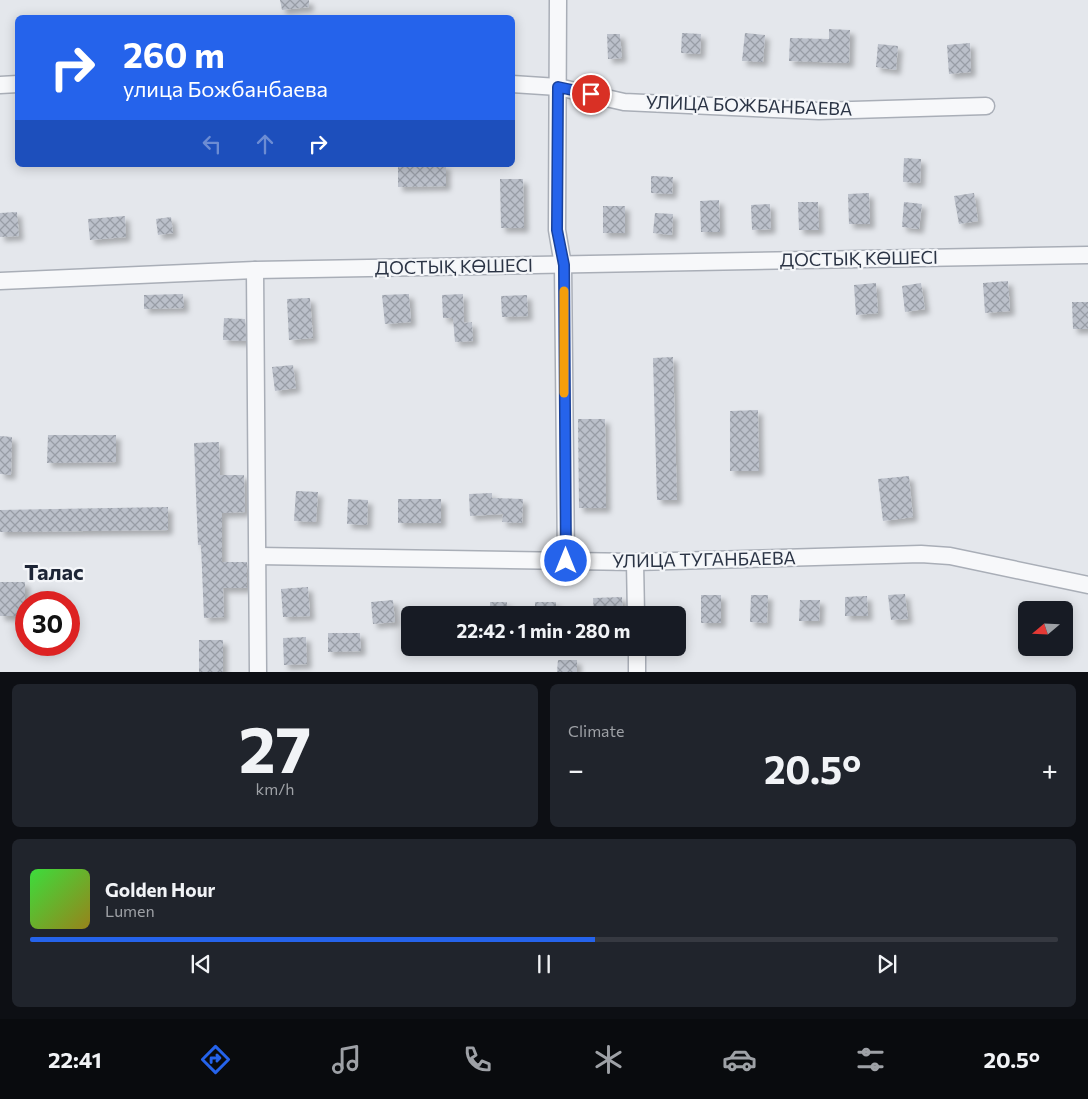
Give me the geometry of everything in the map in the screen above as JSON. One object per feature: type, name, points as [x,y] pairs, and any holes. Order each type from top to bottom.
[{"type":"street","points":[[558,0],[557,230],[564,265],[566,561]]},
{"type":"street","points":[[0,85],[15,84]]},
{"type":"street","name":"УЛИЦА БОЖБАНБАЕВА","points":[[515,84],[558,87],[624,102],[819,111],[986,106]]},
{"type":"street","name":"ДОСТЫҚ КӨШЕСІ","points":[[0,281],[255,270],[1088,255]]},
{"type":"street","points":[[255,270],[258,672]]},
{"type":"street","name":"УЛИЦА ТУГАНБАЕВА","points":[[258,556],[635,562],[921,554],[950,556],[1088,585]]},
{"type":"street","points":[[635,562],[636,606]]},
{"type":"street","points":[[637,656],[637,672]]},
{"type":"building","points":[[280,0],[309,0],[309,7],[282,10]]},
{"type":"building","points":[[829,29],[850,30],[849,63],[789,61],[790,38],[829,39]]},
{"type":"building","points":[[682,33],[701,34],[700,54],[681,53]]},
{"type":"building","points":[[745,33],[765,35],[763,62],[742,61]]},
{"type":"building","points":[[607,34],[620,34],[622,58],[608,59]]},
{"type":"building","points":[[970,43],[971,72],[949,74],[947,45]]},
{"type":"building","points":[[878,44],[898,46],[896,70],[876,67]]},
{"type":"building","points":[[904,158],[921,159],[920,183],[903,182]]},
{"type":"building","points":[[398,167],[446,167],[446,186],[398,187]]},
{"type":"building","points":[[651,176],[673,177],[672,194],[651,193]]},
{"type":"building","points":[[500,179],[523,179],[524,228],[501,228]]},
{"type":"building","points":[[869,193],[870,224],[849,224],[848,194]]},
{"type":"building","points":[[974,193],[978,221],[959,224],[954,196]]},
{"type":"building","points":[[719,200],[720,232],[701,232],[700,201]]},
{"type":"building","points":[[798,202],[818,202],[819,230],[799,230]]},
{"type":"building","points":[[904,202],[922,204],[919,229],[902,227]]},
{"type":"building","points":[[770,204],[771,229],[752,230],[751,205]]},
{"type":"building","points":[[603,206],[625,206],[625,233],[603,233]]},
{"type":"building","points":[[17,212],[19,236],[0,237],[0,213]]},
{"type":"building","points":[[655,213],[673,214],[672,235],[653,233]]},
{"type":"building","points":[[125,216],[126,237],[90,240],[88,219]]},
{"type":"building","points":[[171,217],[173,233],[158,235],[156,219]]},
{"type":"building","points":[[1008,281],[1010,311],[985,313],[983,283]]},
{"type":"building","points":[[876,283],[878,313],[856,315],[854,285]]},
{"type":"building","points":[[921,283],[925,309],[905,312],[902,286]]},
{"type":"building","points":[[183,294],[184,308],[144,309],[144,295]]},
{"type":"building","points":[[409,294],[411,322],[385,324],[382,295]]},
{"type":"building","points":[[463,294],[464,323],[472,322],[473,341],[455,342],[453,318],[443,318],[442,295]]},
{"type":"building","points":[[527,295],[528,316],[502,317],[501,296]]},
{"type":"building","points":[[310,298],[313,338],[289,340],[287,299]]},
{"type":"building","points":[[1072,302],[1088,302],[1088,329],[1073,329]]},
{"type":"building","points":[[224,318],[245,319],[246,341],[223,340]]},
{"type":"building","points":[[673,357],[677,500],[657,500],[653,358]]},
{"type":"building","points":[[293,365],[296,388],[275,391],[272,367]]},
{"type":"building","points":[[758,410],[759,471],[730,471],[730,411]]},
{"type":"building","points":[[578,419],[605,419],[606,508],[579,508]]},
{"type":"building","points":[[48,435],[116,435],[116,462],[47,463]]},
{"type":"building","points":[[0,436],[12,437],[11,475],[0,474]]},
{"type":"building","points":[[219,442],[220,475],[244,475],[245,512],[222,513],[222,562],[247,562],[247,588],[223,588],[224,617],[204,618],[201,545],[198,545],[194,443]]},
{"type":"building","points":[[909,476],[913,517],[883,521],[878,479]]},
{"type":"building","points":[[296,491],[318,492],[316,522],[294,521]]},
{"type":"building","points":[[492,493],[492,498],[523,499],[522,523],[502,522],[503,514],[470,516],[469,494]]},
{"type":"building","points":[[348,499],[368,500],[367,525],[347,524]]},
{"type":"building","points":[[398,499],[441,499],[441,523],[398,523]]},
{"type":"building","points":[[168,507],[168,530],[0,532],[0,510]]},
{"type":"building","points":[[0,582],[25,582],[25,591],[15,591],[15,616],[0,616]]},
{"type":"building","points":[[308,587],[310,616],[283,617],[281,589]]},
{"type":"building","points":[[905,594],[908,619],[891,620],[888,595]]},
{"type":"building","points":[[701,595],[721,595],[721,623],[701,623]]},
{"type":"building","points":[[751,595],[768,595],[767,623],[750,622]]},
{"type":"building","points":[[867,596],[868,616],[845,616],[845,597]]},
{"type":"building","points":[[622,597],[623,606],[593,606],[593,598]]},
{"type":"building","points":[[393,600],[395,622],[373,624],[371,602]]},
{"type":"building","points":[[800,600],[820,600],[819,621],[799,621]]},
{"type":"building","points":[[490,602],[507,602],[507,606],[490,606]]},
{"type":"building","points":[[535,602],[556,602],[556,606],[535,606]]},
{"type":"building","points":[[328,633],[360,633],[361,651],[328,652]]},
{"type":"building","points":[[306,637],[307,664],[284,665],[283,638]]},
{"type":"building","points":[[199,640],[223,640],[223,672],[199,672]]},
{"type":"building","points":[[558,660],[577,660],[577,672],[557,672]]},
{"type":"slow traffic","points":[[564,291],[564,393]]},
{"type":"district","name":"Талас","points":[[54,572]]},
{"type":"route","points":[[566,561],[564,265],[557,230],[558,87],[591,94]]}]
